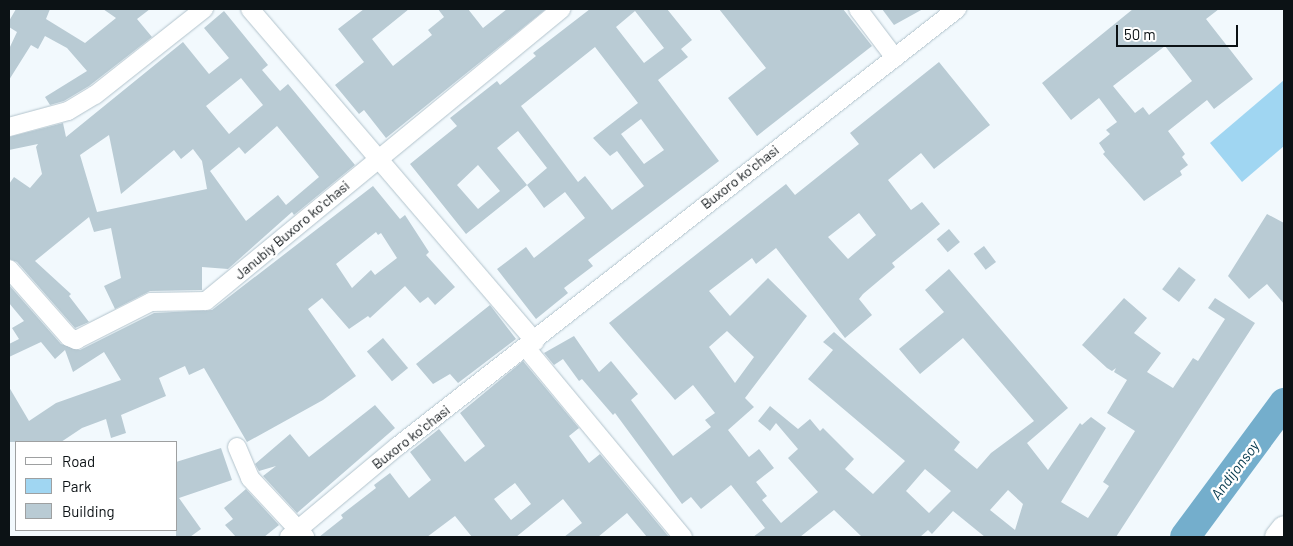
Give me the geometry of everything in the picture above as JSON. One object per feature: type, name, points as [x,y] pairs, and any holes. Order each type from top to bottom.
[{"type":"main road","points":[[1277,537],[1284,528]]},
{"type":"street","points":[[9,127],[68,111],[96,95],[204,9]]},
{"type":"street","points":[[250,9],[378,158],[683,537]]},
{"type":"street","name":"Janubiy Buxoro koʻchasi","points":[[9,269],[69,337],[76,340],[151,302],[206,301],[562,9]]},
{"type":"street","points":[[858,9],[895,58]]},
{"type":"street","name":"Buxoro koʻchasi","points":[[297,534],[727,187],[957,9]]},
{"type":"street","points":[[237,447],[250,478],[297,534]]},
{"type":"green space","points":[[1284,80],[1284,146],[1242,182],[1210,143]]},
{"type":"building","points":[[16,9],[50,9],[46,19],[85,43],[116,18],[103,9],[150,9],[137,19],[152,37],[89,86],[64,101],[50,105],[45,97],[87,71],[67,48],[45,36],[38,49],[31,45],[9,80],[9,49],[17,32],[9,27],[9,21]]},
{"type":"building","points":[[364,9],[409,9],[372,39],[393,66],[432,35],[428,30],[444,17],[438,9],[468,9],[483,28],[507,9],[546,9],[386,138],[364,110],[359,114],[335,85],[364,62],[338,29]]},
{"type":"building","points":[[590,9],[667,9],[692,40],[681,49],[688,57],[658,80],[719,161],[588,260],[593,266],[564,288],[568,293],[536,319],[497,269],[526,247],[534,258],[585,218],[565,192],[544,208],[527,185],[466,234],[410,164],[457,126],[450,118],[497,81],[500,85],[536,56],[533,53]],"holes":[[[635,11],[664,48],[644,63],[616,27]],[[595,47],[638,103],[593,138],[610,156],[617,151],[644,186],[612,210],[585,176],[578,182],[521,106]],[[641,119],[664,150],[644,164],[621,134]],[[518,131],[547,168],[527,185],[497,148]],[[478,165],[500,191],[478,209],[457,185]]]},
{"type":"building","points":[[719,9],[843,9],[872,46],[757,136],[728,98],[766,68]]},
{"type":"building","points":[[882,9],[923,9],[894,25]]},
{"type":"building","points":[[1133,9],[1219,9],[1206,19],[1253,79],[1214,109],[1207,100],[1168,131],[1185,154],[1182,157],[1188,165],[1180,171],[1182,175],[1144,201],[1103,154],[1105,152],[1099,143],[1110,134],[1106,130],[1117,122],[1099,98],[1071,120],[1042,83]],"holes":[[[1165,46],[1192,81],[1149,115],[1143,107],[1135,113],[1113,86]]]},
{"type":"building","points":[[224,11],[268,65],[262,70],[280,91],[288,84],[355,165],[294,215],[292,212],[228,269],[202,267],[202,290],[150,291],[115,309],[104,286],[121,278],[111,228],[94,232],[89,217],[35,261],[71,294],[69,296],[89,322],[75,328],[17,262],[9,259],[9,184],[14,177],[30,188],[42,174],[36,147],[38,144],[9,150],[9,137],[63,123],[66,137],[183,42],[209,74],[229,58],[204,28]],"holes":[[[241,78],[263,105],[229,134],[206,106]],[[277,126],[319,177],[286,205],[278,195],[246,221],[210,171],[239,147],[245,154]],[[109,135],[121,194],[174,150],[181,159],[193,149],[202,161],[207,189],[97,212],[80,155]]]},
{"type":"building","points":[[939,62],[990,125],[934,169],[921,153],[888,180],[911,210],[922,202],[940,224],[892,263],[895,267],[863,294],[859,299],[872,315],[845,338],[776,248],[756,264],[752,258],[709,291],[730,316],[768,278],[807,316],[745,398],[754,407],[728,430],[749,457],[759,449],[774,468],[756,482],[767,496],[762,500],[781,523],[818,492],[788,458],[798,449],[776,423],[770,431],[758,421],[770,406],[798,429],[810,419],[820,431],[823,428],[854,459],[845,469],[873,494],[905,461],[808,379],[833,350],[823,342],[834,332],[960,442],[954,450],[977,469],[991,453],[1034,421],[963,338],[920,374],[899,349],[944,312],[925,290],[949,269],[1068,408],[1027,443],[1048,470],[1080,423],[1082,425],[1091,417],[1106,428],[1061,502],[1088,518],[1109,486],[1103,482],[1135,431],[1107,413],[1127,380],[1114,372],[1116,368],[1112,371],[1107,368],[1082,345],[1124,298],[1147,318],[1134,333],[1161,353],[1147,372],[1173,388],[1193,358],[1198,361],[1225,319],[1208,308],[1215,298],[1255,323],[1116,537],[985,537],[953,511],[932,534],[928,530],[920,537],[862,537],[834,510],[800,537],[753,537],[765,528],[731,485],[701,509],[691,497],[682,504],[615,413],[613,415],[582,379],[579,381],[563,359],[554,365],[544,353],[574,336],[599,372],[611,361],[638,394],[631,400],[673,456],[711,427],[705,420],[715,413],[693,385],[675,400],[609,323],[786,184],[795,195],[859,144],[850,133]],"holes":[[[859,213],[876,235],[848,259],[828,237]],[[727,331],[754,357],[735,383],[709,347]],[[925,469],[951,491],[929,513],[906,491]],[[1008,490],[1023,504],[1015,530],[990,510]]]},
{"type":"building","points":[[373,186],[400,219],[405,215],[429,252],[426,255],[455,287],[435,305],[428,297],[420,303],[405,286],[370,318],[368,316],[349,329],[322,298],[308,309],[356,376],[323,400],[247,442],[204,368],[189,375],[185,366],[159,378],[166,396],[121,415],[126,433],[111,438],[106,419],[82,428],[62,441],[9,442],[9,387],[29,421],[56,403],[121,380],[104,352],[73,372],[65,350],[55,359],[41,342],[9,357],[9,344],[19,339],[12,328],[24,321],[9,303],[9,285],[61,344],[80,350],[154,313],[212,310]],"holes":[[[376,232],[378,235],[381,233],[397,258],[375,275],[371,270],[352,288],[336,264]]]},
{"type":"building","points":[[1267,214],[1284,223],[1284,304],[1267,284],[1249,299],[1228,276]]},
{"type":"building","points":[[949,229],[960,242],[948,252],[937,239]]},
{"type":"building","points":[[984,246],[996,262],[986,270],[974,254]]},
{"type":"building","points":[[1179,267],[1196,280],[1179,302],[1162,289]]},
{"type":"building","points":[[490,305],[516,339],[458,383],[450,374],[433,384],[416,364]]},
{"type":"building","points":[[383,338],[408,368],[392,381],[367,351]]},
{"type":"building","points":[[523,361],[579,428],[569,436],[589,463],[600,454],[669,537],[647,537],[627,513],[598,537],[564,537],[582,523],[563,499],[516,537],[472,537],[455,516],[427,537],[319,537],[343,518],[341,515],[376,488],[374,485],[390,473],[409,498],[431,480],[410,452],[439,429],[465,462],[485,446],[460,413]],"holes":[[[515,483],[531,504],[511,520],[494,499]]]},
{"type":"building","points":[[375,405],[395,428],[297,513],[263,476],[276,466],[259,471],[255,464],[290,434],[309,457]]},
{"type":"building","points":[[221,448],[232,480],[179,498],[201,529],[190,537],[176,537],[176,531],[178,531],[178,461]]},
{"type":"building","points":[[246,489],[279,525],[264,537],[236,537],[225,525],[233,519],[224,508]]},
{"type":"waterway","name":"Andijonsoy","points":[[1185,537],[1284,403]]}]
